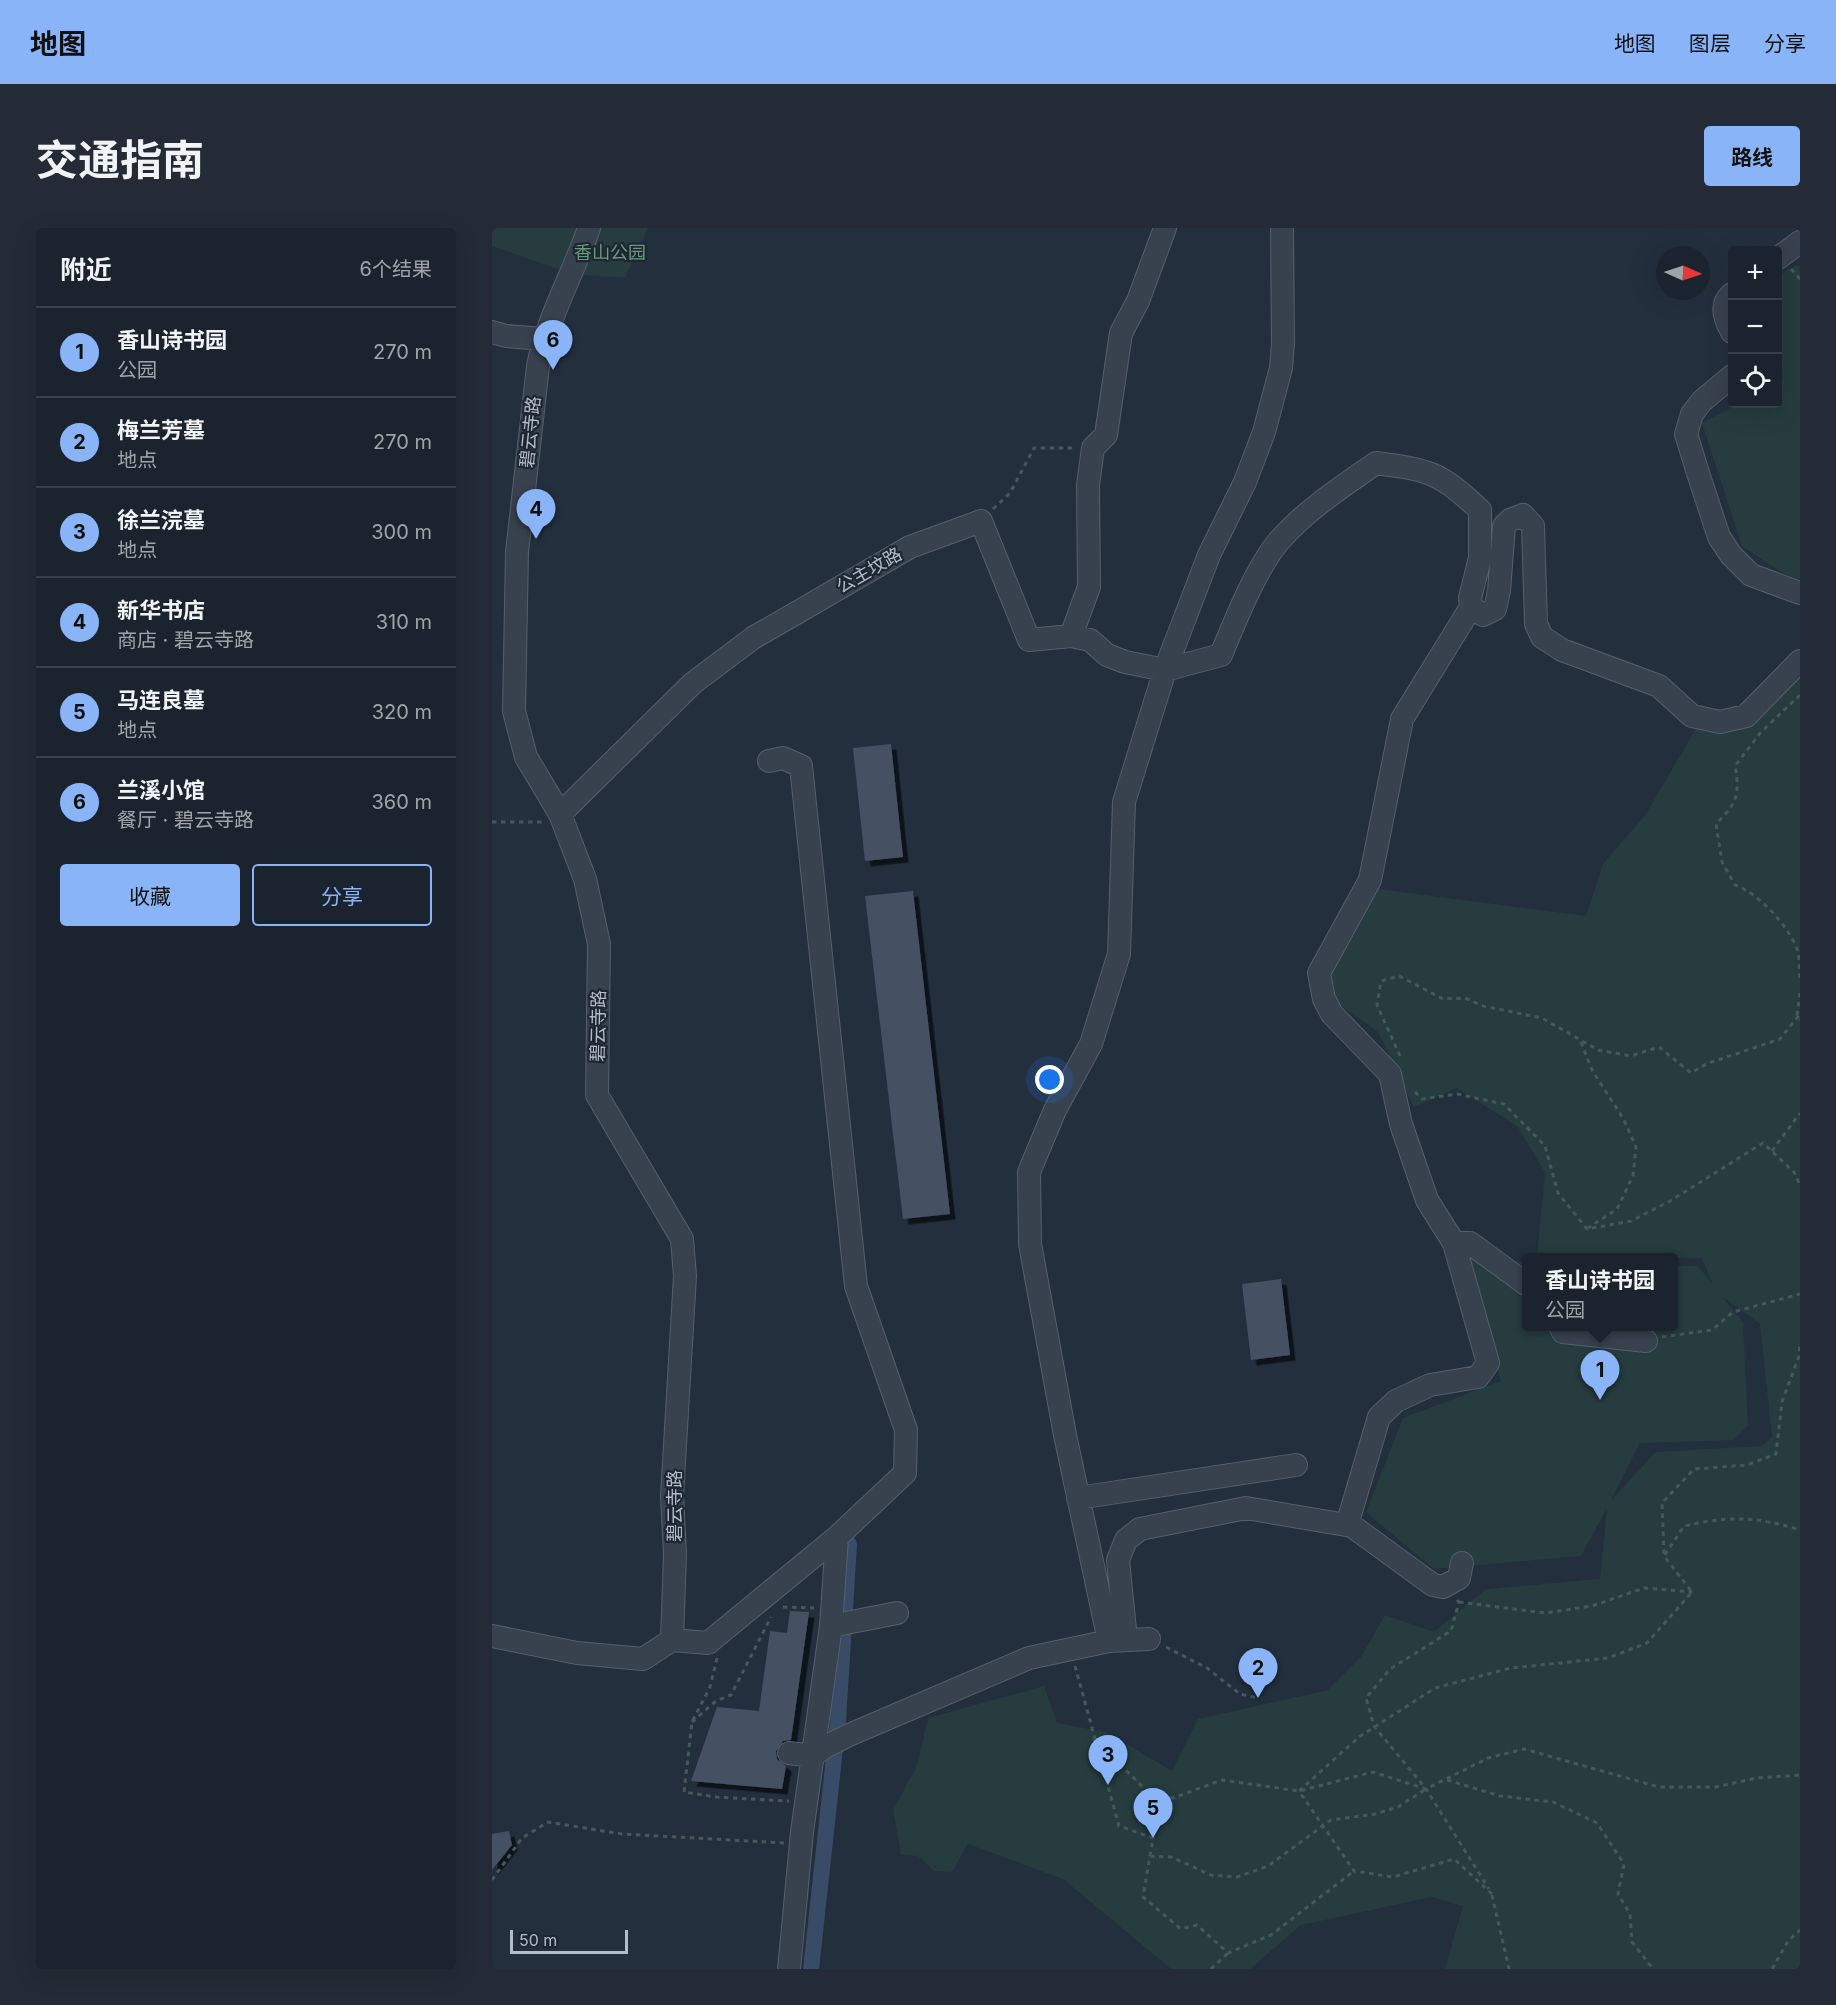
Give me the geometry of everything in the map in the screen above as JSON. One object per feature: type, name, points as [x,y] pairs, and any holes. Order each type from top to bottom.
[{"type":"street","name":"碧云寺路","points":[[589,228],[573,274],[543,339],[538,366],[517,552],[514,711],[526,757],[561,818],[585,879],[599,944],[597,1095],[682,1239],[685,1276],[672,1496],[675,1554],[672,1640]]},
{"type":"street","points":[[1071,636],[1089,587],[1088,485],[1093,448],[1106,435],[1121,333],[1138,301],[1165,228]]},
{"type":"street","points":[[1117,1640],[1078,1498],[1030,1244],[1029,1172],[1055,1110],[1091,1044],[1119,954],[1124,802],[1165,670],[1209,555],[1245,482],[1264,432],[1281,368],[1283,343],[1282,228]]},
{"type":"street","points":[[1782,255],[1800,243]]},
{"type":"street","points":[[1728,300],[1724,307],[1725,320],[1728,325]]},
{"type":"street","points":[[492,332],[506,336],[543,339]]},
{"type":"street","points":[[1728,379],[1702,401],[1692,414],[1686,434],[1719,537],[1731,555],[1751,575],[1800,593]]},
{"type":"street","points":[[981,521],[1029,640],[1071,636],[1090,640],[1107,656],[1165,670],[1221,655],[1246,596],[1279,541],[1333,492],[1376,463],[1422,469],[1431,473],[1450,482],[1480,510],[1480,558],[1470,598],[1471,607],[1402,719],[1370,880],[1319,973],[1324,999],[1332,1014],[1390,1074],[1401,1124],[1426,1200],[1454,1243],[1488,1363],[1478,1377],[1430,1385],[1396,1401],[1379,1417],[1347,1525]]},
{"type":"street","points":[[1471,607],[1483,615],[1495,609],[1499,591],[1504,526],[1510,520],[1523,515],[1533,526],[1536,624],[1542,637],[1562,651],[1659,686],[1692,716],[1720,722],[1746,716],[1800,662]]},
{"type":"street","name":"公主坟路","points":[[561,818],[693,683],[753,638],[910,547],[981,521]]},
{"type":"street","points":[[492,1636],[577,1653],[643,1659],[672,1640],[708,1643],[914,1471],[906,1430],[856,1286],[801,766],[783,758],[769,761]]},
{"type":"street","points":[[1454,1243],[1470,1243],[1522,1280]]},
{"type":"street","points":[[1562,1331],[1646,1341]]},
{"type":"street","points":[[1078,1498],[1296,1465]]},
{"type":"street","points":[[1117,1640],[1118,1560],[1126,1540],[1140,1529],[1246,1508],[1347,1525],[1433,1585],[1451,1594],[1459,1578],[1462,1563]]},
{"type":"street","points":[[789,1969],[801,1844],[819,1751],[832,1622],[837,1537]]},
{"type":"street","points":[[832,1622],[897,1613]]},
{"type":"street","points":[[789,1753],[819,1751],[1029,1658],[1117,1640],[1149,1639]]},
{"type":"path","points":[[981,521],[1010,493],[1034,448],[1093,448]]},
{"type":"path","points":[[1800,695],[1761,732],[1735,766],[1739,788],[1733,807],[1716,824],[1722,862],[1735,885],[1750,890],[1766,905],[1798,950],[1800,982]]},
{"type":"path","points":[[492,822],[561,818]]},
{"type":"path","points":[[1403,1064],[1377,1005],[1381,981],[1399,975],[1443,999],[1466,998],[1483,1006],[1542,1018],[1598,1050],[1631,1056],[1659,1047],[1690,1073],[1706,1064],[1780,1039],[1799,1014]]},
{"type":"path","points":[[1800,993],[1800,1020]]},
{"type":"path","points":[[1580,1041],[1592,1070],[1624,1120],[1636,1147],[1632,1176],[1617,1209],[1587,1229]]},
{"type":"path","points":[[1413,1091],[1422,1098],[1457,1094],[1504,1104],[1545,1146],[1558,1193],[1587,1229]]},
{"type":"path","points":[[1772,1151],[1800,1113]]},
{"type":"path","points":[[1587,1229],[1631,1221],[1670,1201],[1763,1143],[1794,1172],[1800,1185]]},
{"type":"path","points":[[1646,1341],[1712,1330],[1733,1312],[1800,1294]]},
{"type":"path","points":[[1692,1592],[1664,1556],[1662,1503],[1694,1469],[1747,1465],[1776,1454],[1782,1402],[1799,1356],[1800,1343]]},
{"type":"path","points":[[1664,1556],[1684,1526],[1721,1518],[1771,1521],[1800,1530]]},
{"type":"path","points":[[1509,1969],[1492,1894],[1426,1789],[1374,1726],[1366,1698],[1389,1669],[1451,1630],[1451,1594],[1545,1613],[1592,1606],[1644,1587],[1692,1592]]},
{"type":"path","points":[[1299,1791],[1374,1726],[1435,1688],[1511,1668],[1608,1659],[1647,1643],[1692,1592]]},
{"type":"path","points":[[776,1606],[814,1608],[832,1622]]},
{"type":"path","points":[[692,1722],[716,1701],[731,1695],[771,1616]]},
{"type":"path","points":[[1149,1639],[1207,1668],[1240,1694],[1258,1698]]},
{"type":"path","points":[[708,1643],[718,1659],[710,1687],[692,1722],[684,1792],[716,1797],[790,1801]]},
{"type":"path","points":[[1071,1649],[1119,1826],[1154,1838],[1143,1897],[1181,1929],[1197,1925],[1228,1953]]},
{"type":"path","points":[[1094,1739],[1150,1794],[1173,1798],[1222,1780],[1299,1791],[1373,1772],[1426,1789]]},
{"type":"path","points":[[1150,1856],[1171,1857],[1210,1875],[1237,1877],[1268,1866],[1331,1820],[1375,1814],[1398,1806],[1426,1789],[1488,1758],[1524,1749],[1659,1787],[1716,1786],[1800,1775]]},
{"type":"path","points":[[1445,1779],[1500,1796],[1553,1802],[1597,1823],[1624,1864],[1618,1894],[1630,1914],[1632,1942],[1653,1969]]},
{"type":"path","points":[[1299,1791],[1354,1871]]},
{"type":"path","points":[[492,1880],[522,1839],[548,1822],[622,1834],[801,1844]]},
{"type":"path","points":[[1210,1969],[1228,1953],[1271,1935],[1354,1871],[1393,1877],[1454,1860],[1492,1894]]},
{"type":"path","points":[[1772,1969],[1788,1941],[1800,1930]]},
{"type":"green space","name":"香山公园","points":[[492,228],[648,228],[625,278],[572,274],[492,246]]},
{"type":"green space","points":[[1796,265],[1800,266],[1800,579],[1784,574],[1742,546],[1702,423],[1730,408],[1782,408],[1782,274]]},
{"type":"green space","points":[[1800,671],[1800,1969],[1445,1969],[1463,1906],[1432,1897],[1301,1925],[1250,1969],[1171,1969],[1063,1879],[968,1844],[952,1872],[934,1871],[918,1856],[901,1855],[893,1810],[917,1766],[928,1718],[1044,1686],[1057,1723],[1106,1732],[1172,1771],[1198,1719],[1328,1690],[1361,1657],[1385,1615],[1434,1632],[1486,1589],[1600,1579],[1607,1508],[1581,1556],[1434,1569],[1366,1512],[1403,1418],[1501,1381],[1468,1260],[1522,1262],[1522,1331],[1678,1331],[1678,1266],[1698,1266],[1713,1285],[1702,1258],[1678,1258],[1678,1253],[1537,1253],[1545,1173],[1518,1127],[1457,1088],[1414,1107],[1378,1032],[1327,995],[1325,973],[1378,889],[1586,916],[1603,864],[1646,814],[1698,725],[1729,728]],"holes":[[[1723,1297],[1760,1324],[1772,1437],[1762,1446],[1656,1452],[1611,1500],[1640,1443],[1733,1440],[1748,1425],[1743,1323]]]},
{"type":"building","points":[[891,744],[903,857],[865,861],[853,748]]},
{"type":"building","points":[[913,891],[950,1214],[903,1219],[865,896]]},
{"type":"building","points":[[1281,1279],[1290,1355],[1251,1360],[1242,1284]]},
{"type":"building","points":[[790,1611],[809,1612],[791,1740],[783,1741],[776,1751],[777,1759],[786,1766],[782,1789],[691,1781],[717,1707],[759,1711],[770,1631],[787,1633]]},
{"type":"building","points":[[509,1831],[512,1845],[492,1870],[492,1834]]},
{"type":"waterway","points":[[811,1969],[838,1721],[849,1544]]},
{"type":"place","name":"兰溪小馆","points":[[553,370]]},
{"type":"place","name":"新华书店","points":[[536,539]]},
{"type":"place","name":"香山诗书园","points":[[1600,1400]]},
{"type":"place","name":"梅兰芳墓","points":[[1258,1698]]},
{"type":"place","name":"徐兰浣墓","points":[[1108,1785]]},
{"type":"place","name":"马连良墓","points":[[1153,1838]]}]
